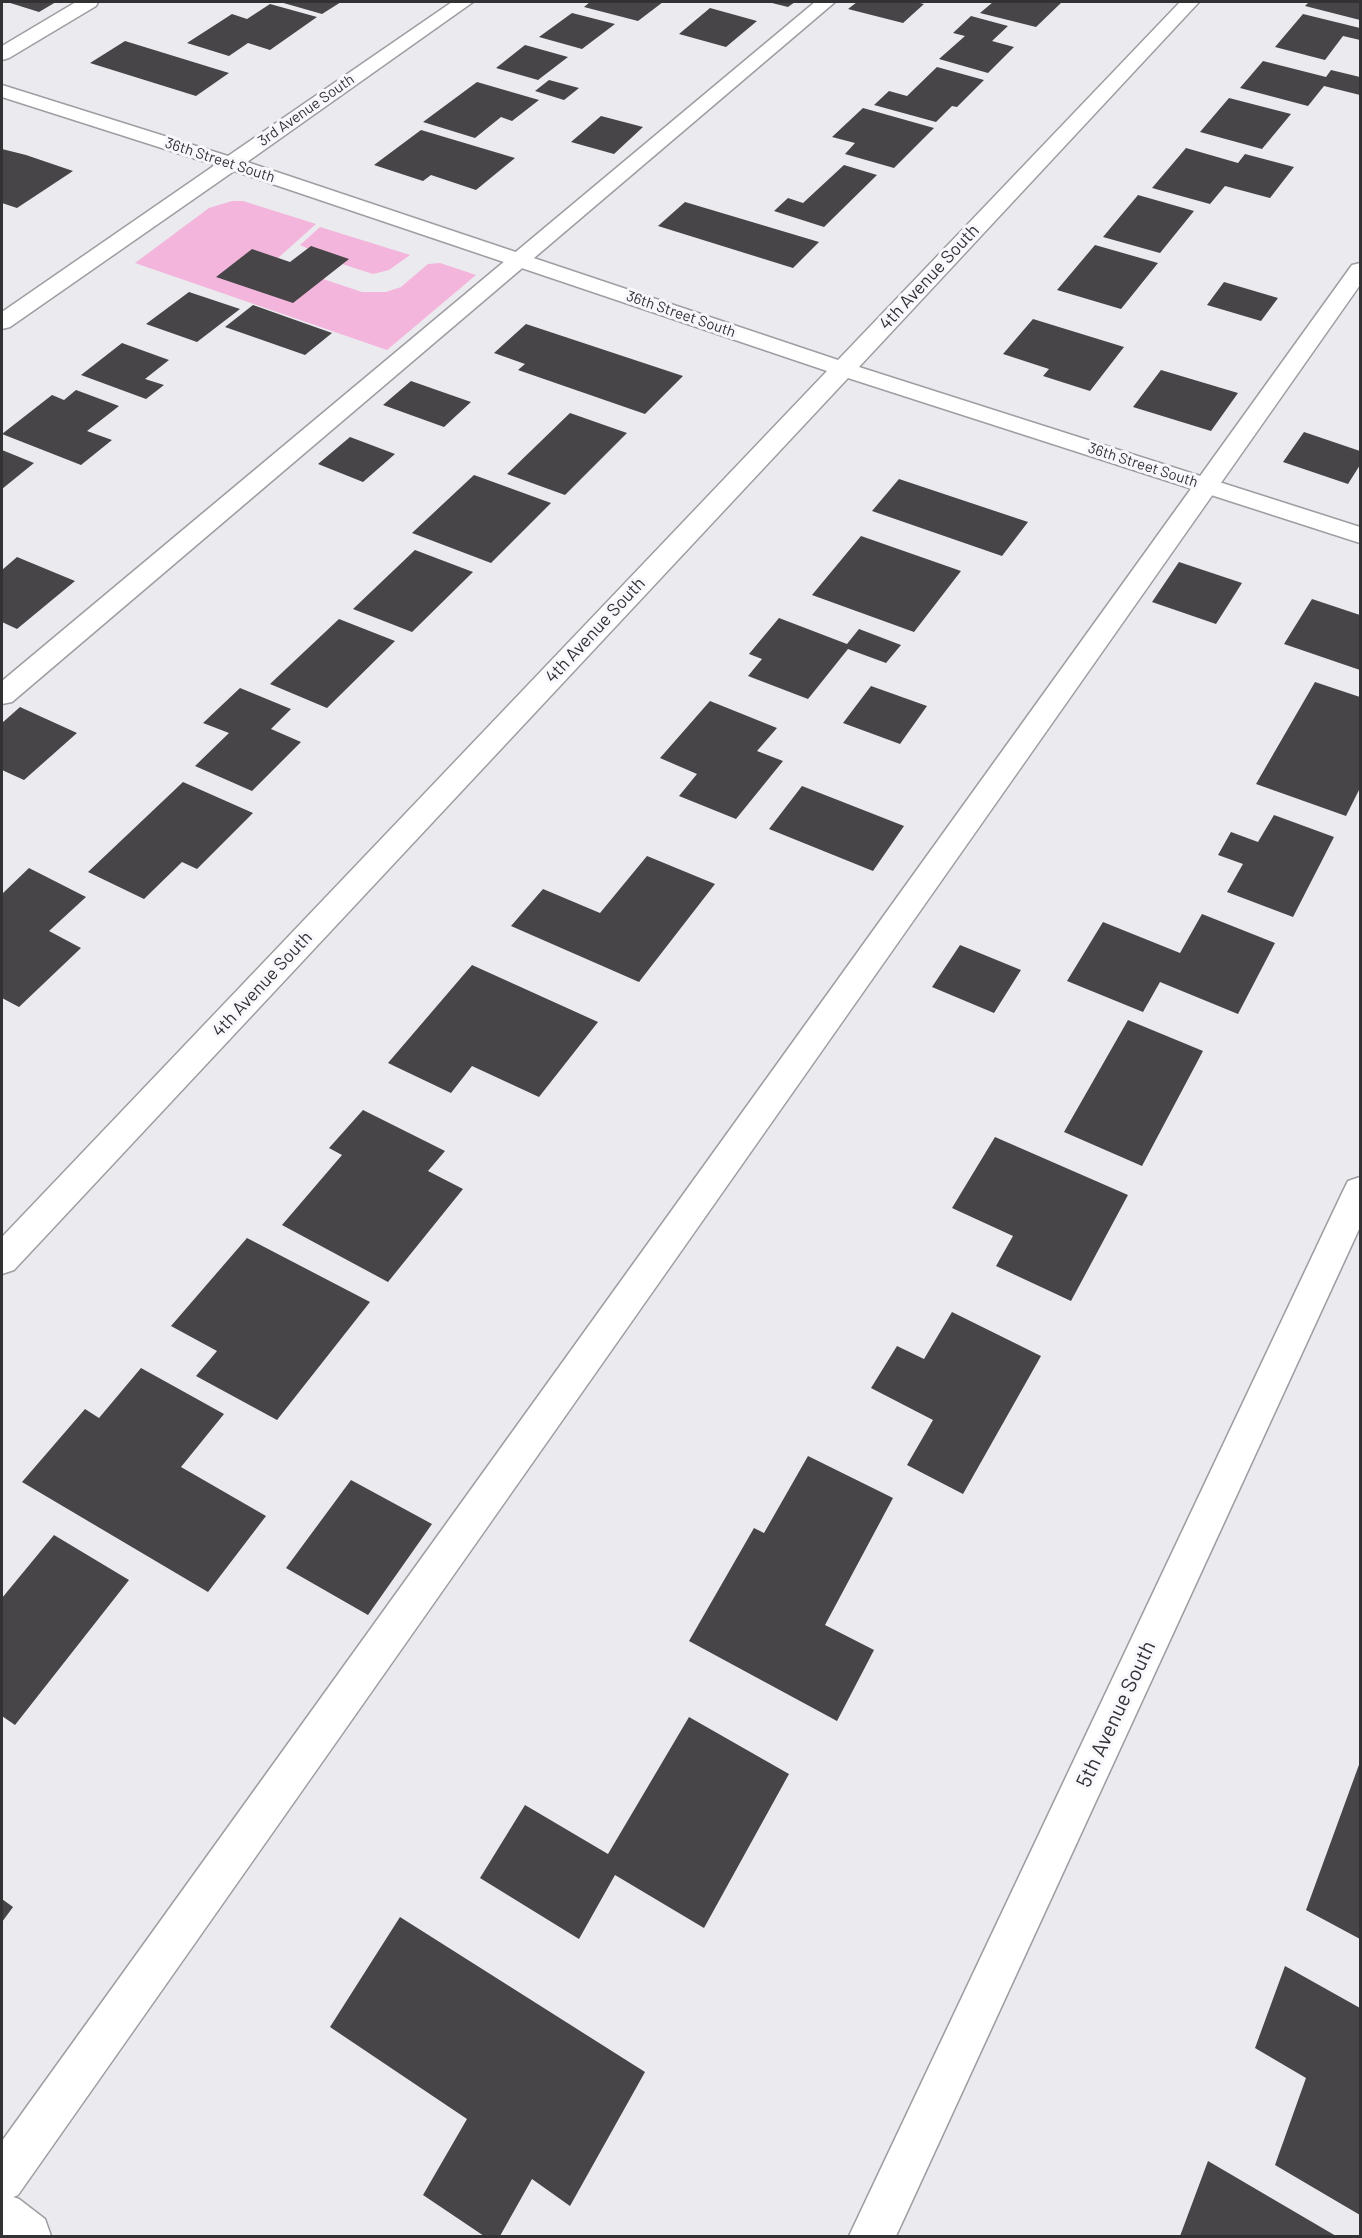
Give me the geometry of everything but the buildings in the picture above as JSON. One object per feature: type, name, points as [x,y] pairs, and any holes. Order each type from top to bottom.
[{"type":"street","points":[[2,54],[89,2]]},
{"type":"street","name":"3rd Avenue South","points":[[2,322],[464,2]]},
{"type":"street","points":[[2,695],[826,2]]},
{"type":"street","name":"4th Avenue South","points":[[2,1260],[1190,2]]},
{"type":"street","name":"36th Street South","points":[[2,91],[230,163],[843,369],[1360,535]]},
{"type":"street","points":[[2,2179],[1209,486],[1360,270]]},
{"type":"street","name":"5th Avenue South","points":[[872,2236],[1360,1191]]},
{"type":"street","points":[[2,2216],[28,2236]]},
{"type":"shaded area","points":[[232,201],[243,201],[316,224],[278,258],[252,249],[217,277],[323,279],[362,292],[386,292],[401,287],[428,264],[440,263],[476,275],[387,350],[135,263],[209,208]]},
{"type":"shaded area","points":[[320,227],[410,255],[389,270],[373,274],[342,264],[300,245]]}]
